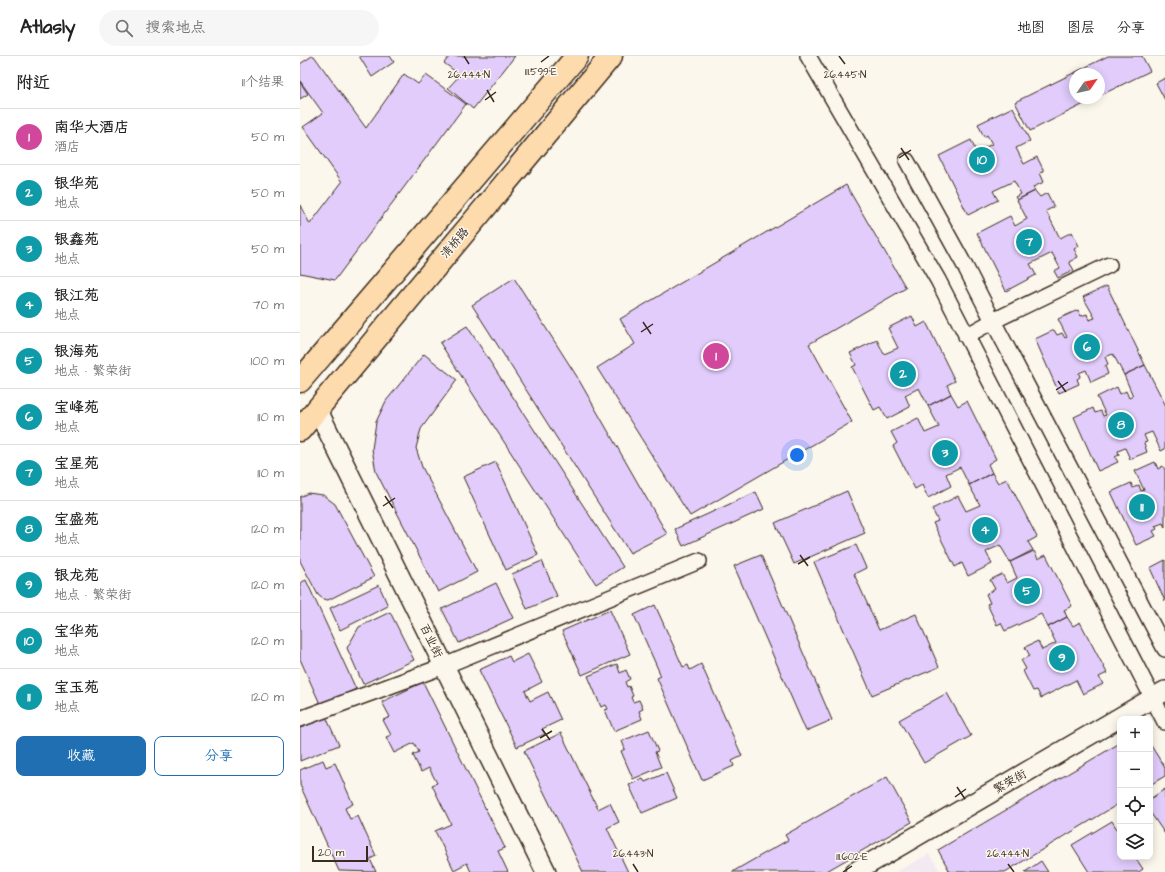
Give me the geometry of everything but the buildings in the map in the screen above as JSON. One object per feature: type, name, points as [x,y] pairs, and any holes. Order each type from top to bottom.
[{"type":"main road","points":[[301,379],[577,56]]},
{"type":"main road","name":"清桥路","points":[[300,430],[611,56]]},
{"type":"main road","points":[[596,75],[625,56]]},
{"type":"street","points":[[808,56],[938,280],[966,336],[1159,695],[1165,722]]},
{"type":"street","points":[[907,161],[966,268],[1165,649]]},
{"type":"street","points":[[966,336],[993,321],[1109,265]]},
{"type":"street","name":"百业街","points":[[317,409],[546,872]]},
{"type":"street","points":[[300,719],[444,666],[699,561]]},
{"type":"street","name":"繁荣街","points":[[855,872],[1159,695]]},
{"type":"shaded area","points":[[929,854],[941,872],[896,872]]},
{"type":"place","name":"宝华苑","points":[[982,160]]},
{"type":"place","name":"宝星苑","points":[[1029,242]]},
{"type":"place","name":"宝峰苑","points":[[1087,347]]},
{"type":"place","name":"南华大酒店","points":[[716,356]]},
{"type":"place","name":"银华苑","points":[[903,374]]},
{"type":"place","name":"宝盛苑","points":[[1121,425]]},
{"type":"place","name":"银鑫苑","points":[[945,453]]},
{"type":"place","name":"宝玉苑","points":[[1142,507]]},
{"type":"place","name":"银江苑","points":[[985,530]]},
{"type":"place","name":"银海苑","points":[[1027,591]]},
{"type":"place","name":"银龙苑","points":[[1062,658]]}]
